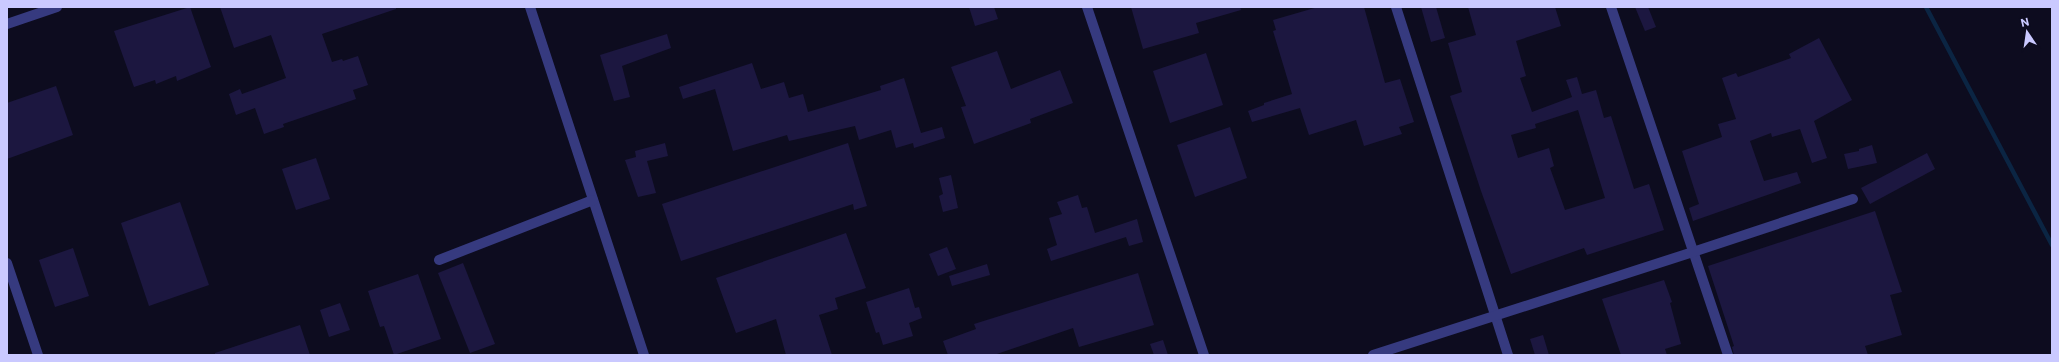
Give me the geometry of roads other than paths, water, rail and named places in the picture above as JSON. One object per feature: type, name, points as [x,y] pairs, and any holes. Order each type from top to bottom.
[{"type":"street","points":[[7,24],[57,7]]},
{"type":"street","points":[[530,7],[644,355]]},
{"type":"street","points":[[1086,7],[1204,355]]},
{"type":"street","points":[[1396,7],[1508,355]]},
{"type":"street","points":[[1611,7],[1728,355]]},
{"type":"street","points":[[1373,355],[1853,199]]},
{"type":"street","points":[[439,260],[593,200]]},
{"type":"street","points":[[7,262],[38,355]]},
{"type":"waterway","points":[[1926,7],[2052,245]]}]
